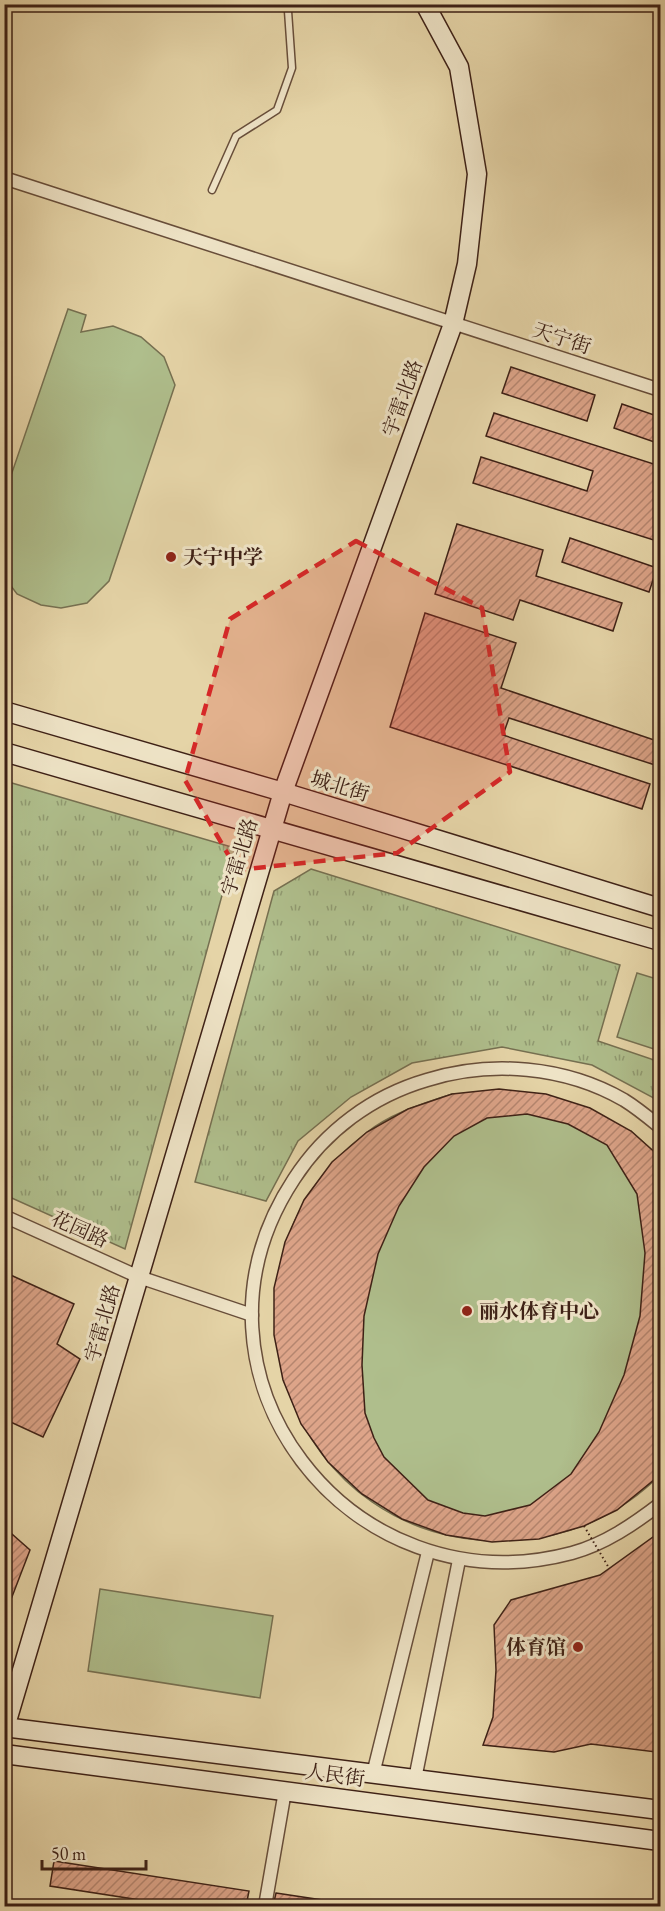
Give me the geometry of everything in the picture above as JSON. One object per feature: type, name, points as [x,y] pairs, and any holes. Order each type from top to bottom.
[{"type":"main road","name":"宇雷北路","points":[[5,1729],[271,829],[453,324],[467,264],[477,174],[459,67],[425,4]]},
{"type":"main road","name":"城北街","points":[[4,711],[283,792],[660,908]]},
{"type":"main road","points":[[4,752],[660,941]]},
{"type":"main road","name":"人民街","points":[[5,1729],[660,1810]]},
{"type":"main road","name":"人民街","points":[[4,1754],[660,1841]]},
{"type":"street","name":"天宁街","points":[[4,178],[660,390]]},
{"type":"street","points":[[660,1127],[624,1100],[571,1077],[514,1068],[456,1071],[401,1087],[351,1116],[309,1156],[278,1204],[258,1258],[252,1315],[258,1367],[264,1387],[274,1417],[301,1462],[337,1501],[371,1525],[428,1552],[459,1560],[516,1563],[573,1553],[626,1530],[660,1504]]},
{"type":"street","name":"花园路","points":[[4,1216],[139,1277],[252,1315]]},
{"type":"street","points":[[373,1774],[428,1552]]},
{"type":"street","points":[[415,1779],[459,1560]]},
{"type":"street","points":[[265,1906],[285,1791]]},
{"type":"lane","points":[[212,190],[236,136],[277,110],[292,68],[288,11],[285,4]]},
{"type":"path","points":[[584,1526],[609,1568]]},
{"type":"highlighted area","points":[[356,541],[482,608],[510,772],[397,853],[237,870],[185,780],[230,619]]},
{"type":"green space","points":[[68,309],[86,315],[81,332],[113,326],[141,337],[164,357],[175,385],[109,581],[87,603],[61,608],[41,605],[17,594],[5,578],[5,493]]},
{"type":"green space","points":[[5,781],[235,848],[125,1249],[5,1195]]},
{"type":"green space","points":[[311,869],[620,965],[598,1041],[660,1062],[660,1104],[652,1097],[592,1065],[502,1047],[412,1063],[351,1097],[298,1141],[266,1201],[195,1182],[274,891]]},
{"type":"green space","points":[[637,973],[660,980],[660,1051],[617,1037]]},
{"type":"green space","name":"丽水体育中心","points":[[452,1094],[631,1131],[660,1157],[660,1475],[645,1489],[612,1512],[556,1534],[516,1540],[437,1532],[372,1502],[322,1454],[289,1394],[275,1326],[282,1256],[312,1190],[366,1133],[376,1126],[407,1110]]},
{"type":"green space","points":[[100,1589],[273,1616],[260,1698],[88,1671]]},
{"type":"building","points":[[511,367],[595,395],[587,421],[502,393]]},
{"type":"building","points":[[622,404],[660,417],[660,444],[614,428]]},
{"type":"building","points":[[494,413],[660,466],[660,542],[473,483],[481,457],[587,491],[593,471],[486,436]]},
{"type":"building","points":[[457,524],[543,550],[536,576],[622,603],[613,631],[520,600],[513,620],[435,594]]},
{"type":"building","points":[[570,538],[657,568],[649,592],[562,562]]},
{"type":"building","points":[[425,613],[516,643],[501,688],[660,742],[655,765],[509,718],[503,735],[650,784],[642,809],[390,727]]},
{"type":"building","points":[[499,1089],[546,1094],[590,1108],[631,1131],[660,1157],[660,1475],[617,1510],[584,1526],[539,1539],[492,1542],[446,1535],[402,1519],[362,1494],[328,1462],[301,1424],[283,1380],[274,1335],[274,1288],[285,1242],[304,1200],[332,1162],[367,1132],[408,1109],[452,1094]],"holes":[[[527,1114],[568,1124],[607,1145],[637,1194],[645,1253],[640,1316],[624,1375],[599,1432],[571,1474],[530,1505],[485,1516],[463,1513],[428,1500],[384,1457],[365,1413],[362,1365],[364,1316],[378,1254],[399,1206],[424,1167],[454,1136],[487,1118]]]},
{"type":"building","points":[[4,1272],[74,1304],[57,1344],[80,1359],[43,1437],[4,1419]]},
{"type":"building","points":[[4,1527],[30,1550],[5,1615],[4,1614]]},
{"type":"building","name":"体育馆","points":[[660,1532],[660,1744],[656,1752],[591,1744],[554,1752],[483,1745],[493,1717],[496,1670],[494,1625],[511,1600],[600,1575]]},
{"type":"building","points":[[54,1861],[249,1891],[246,1906],[179,1906],[50,1886]]},
{"type":"building","points":[[276,1893],[322,1900],[322,1906],[273,1906]]},
{"type":"place","name":"天宁中学","points":[[171,557]]},
{"type":"place","name":"丽水体育中心","points":[[467,1311]]},
{"type":"place","name":"体育馆","points":[[578,1647]]}]
